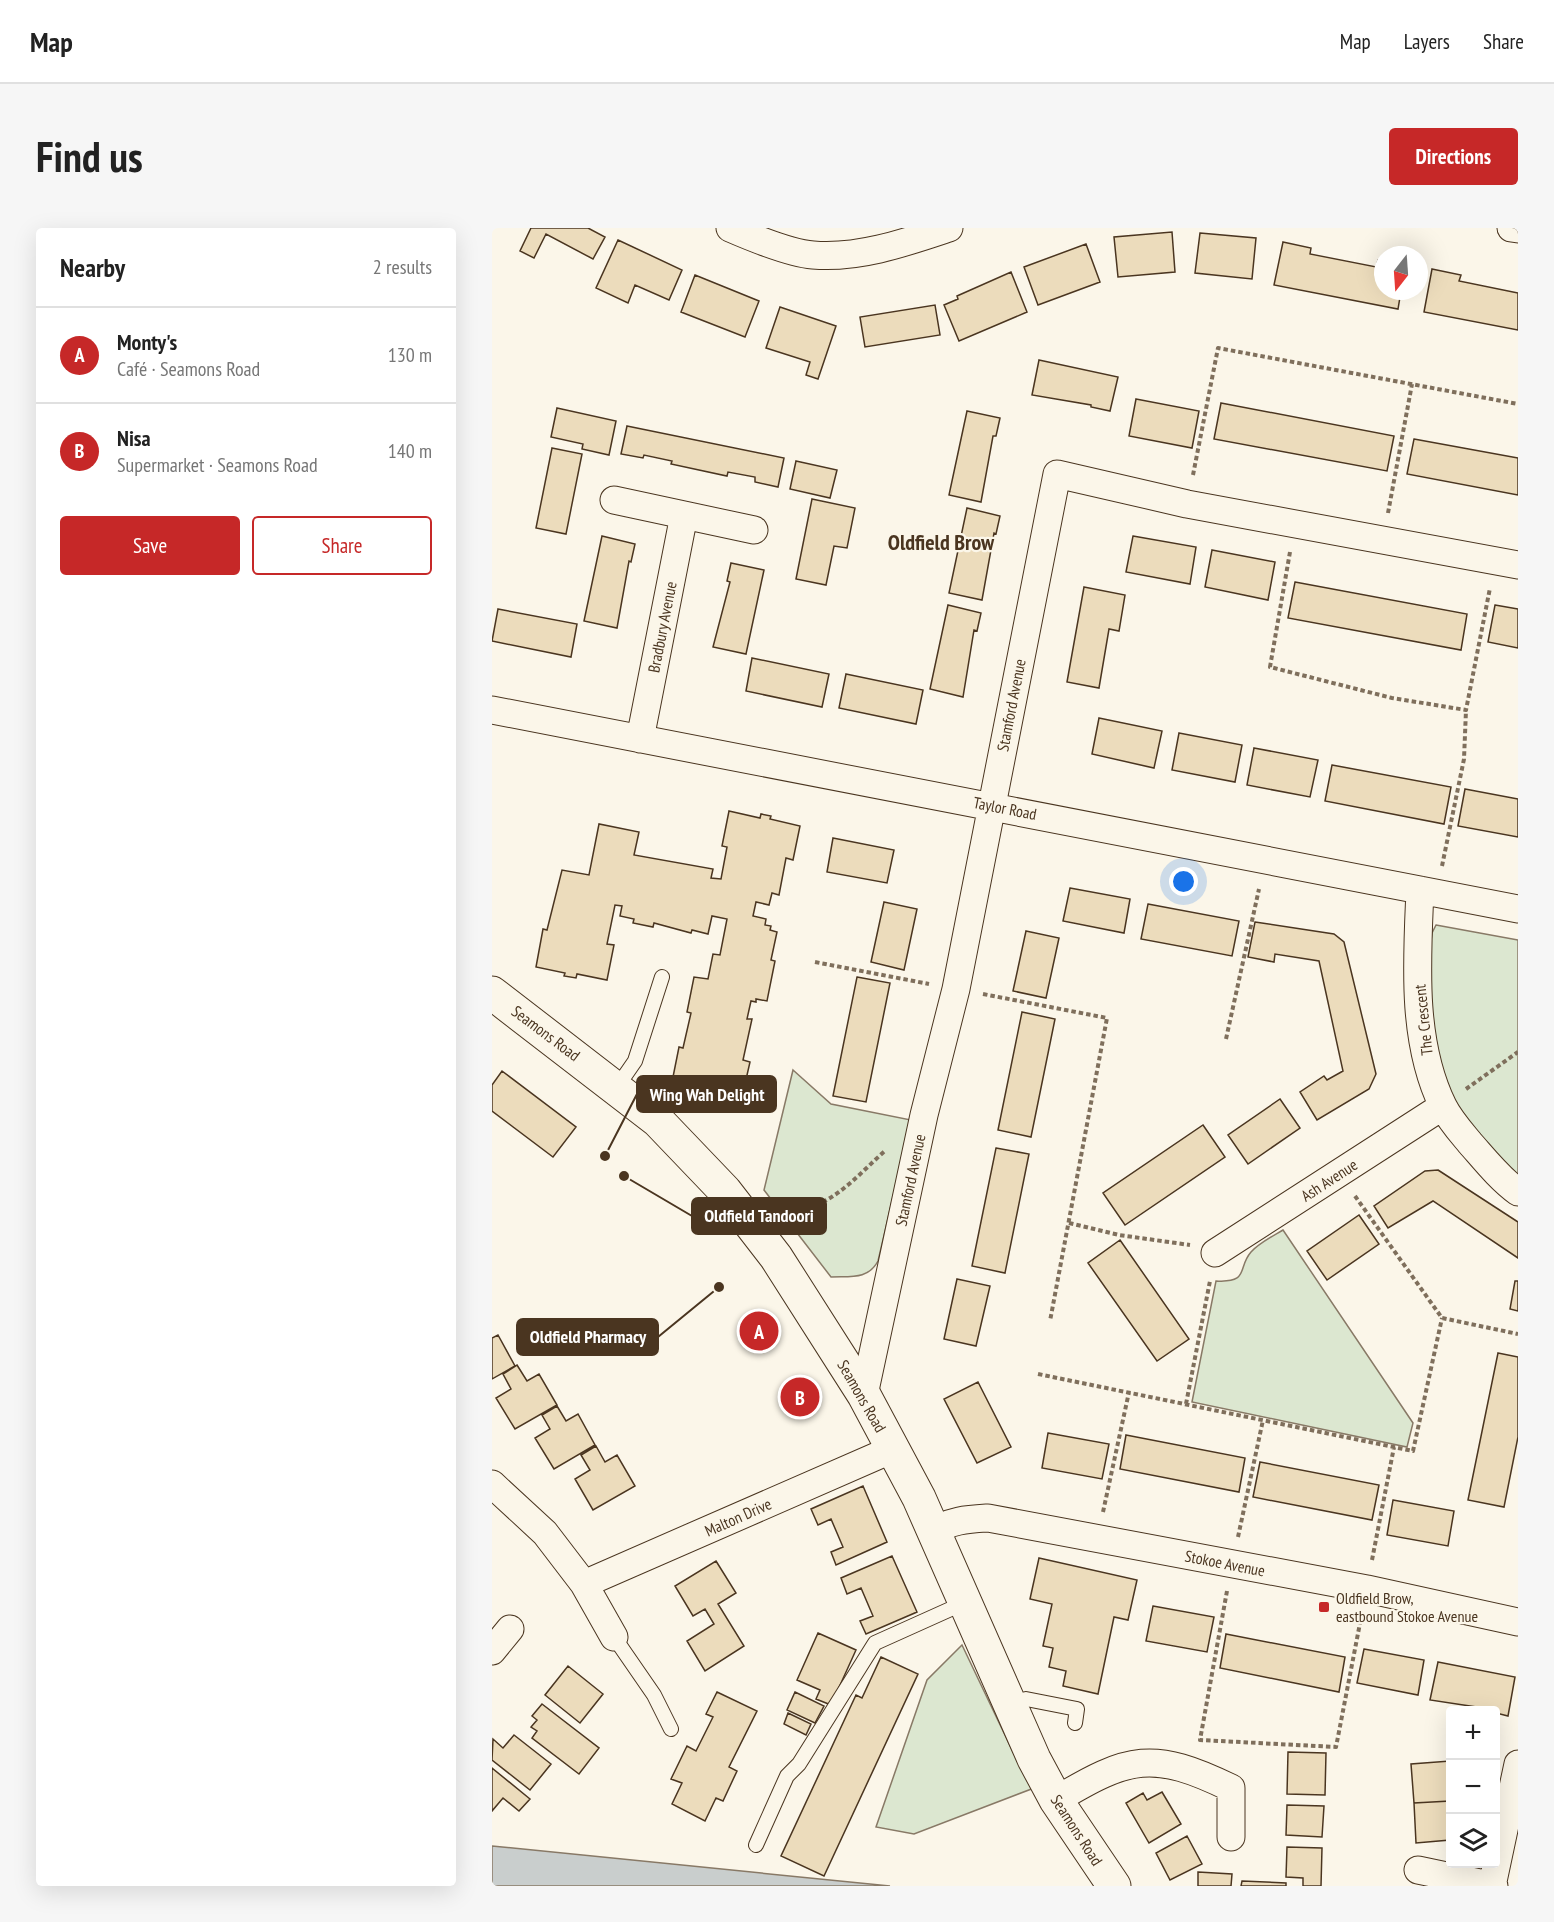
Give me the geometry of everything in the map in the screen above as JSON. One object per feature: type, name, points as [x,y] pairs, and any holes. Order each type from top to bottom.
[{"type":"street","points":[[730,228],[752,238],[813,255],[864,252],[949,228]]},
{"type":"street","points":[[1511,228],[1518,229]]},
{"type":"street","name":"Stamford Avenue","points":[[864,1395],[924,1115],[956,989],[1057,474],[1187,504],[1506,563]]},
{"type":"street","points":[[614,500],[754,530]]},
{"type":"street","name":"Bradbury Avenue","points":[[640,739],[684,515]]},
{"type":"street","name":"Taylor Road","points":[[492,711],[991,805],[1518,909]]},
{"type":"street","name":"The Crescent","points":[[1428,891],[1419,996],[1425,1057],[1443,1106],[1457,1128],[1479,1155],[1518,1192]]},
{"type":"street","name":"Seamons Road","points":[[492,993],[617,1087],[658,1121],[725,1191],[759,1232],[864,1395],[919,1497],[1010,1706],[1056,1800],[1114,1886]]},
{"type":"street","name":"Ash Avenue","points":[[1215,1253],[1443,1106]]},
{"type":"street","name":"Malton Drive","points":[[584,1584],[893,1449]]},
{"type":"street","points":[[492,1484],[545,1533],[584,1584],[614,1637]]},
{"type":"street","name":"Stokoe Avenue","points":[[934,1533],[939,1528],[966,1520],[988,1518],[1367,1589],[1518,1622]]},
{"type":"street","points":[[492,1651],[510,1629]]},
{"type":"street","points":[[1056,1800],[1095,1776],[1131,1763],[1162,1762],[1231,1778],[1231,1837]]},
{"type":"street","points":[[1418,1870],[1493,1886],[1518,1764]]},
{"type":"lane","points":[[617,1087],[636,1061],[662,977]]},
{"type":"lane","points":[[756,1845],[787,1776],[799,1764],[875,1643],[964,1603]]},
{"type":"lane","points":[[614,1637],[654,1695],[670,1729]]},
{"type":"lane","points":[[1010,1706],[1026,1699],[1077,1709],[1074,1723]]},
{"type":"path","points":[[1187,504],[1218,348],[1518,404]]},
{"type":"path","points":[[1383,540],[1412,384]]},
{"type":"path","points":[[1295,524],[1270,667],[1392,698],[1466,710]]},
{"type":"path","points":[[1428,891],[1464,759],[1466,710],[1506,563]]},
{"type":"path","points":[[1226,1039],[1265,859]]},
{"type":"path","points":[[815,962],[1107,1018],[1050,1321]]},
{"type":"path","points":[[1443,1106],[1518,1052]]},
{"type":"path","points":[[773,1206],[783,1209],[811,1209],[830,1199],[924,1115]]},
{"type":"path","points":[[1339,1174],[1442,1318],[1518,1334]]},
{"type":"path","points":[[1069,1222],[1119,1235],[1188,1245],[1215,1253],[1186,1404]]},
{"type":"path","points":[[1038,1374],[1413,1451],[1442,1318]]},
{"type":"path","points":[[1098,1539],[1129,1392]]},
{"type":"path","points":[[1263,1420],[1232,1564],[1200,1740],[1336,1747],[1394,1447]]},
{"type":"green space","points":[[1436,925],[1518,940],[1518,1185],[1447,1105],[1424,995],[1432,933]]},
{"type":"green space","points":[[793,1070],[831,1104],[911,1120],[878,1261],[869,1271],[858,1276],[831,1277],[764,1190]]},
{"type":"green space","points":[[1283,1230],[1413,1423],[1407,1447],[1192,1402],[1216,1281],[1234,1280],[1238,1277],[1251,1252]]},
{"type":"green space","points":[[962,1645],[1013,1752],[1034,1788],[914,1834],[876,1827],[927,1680]]},
{"type":"shaded area","points":[[492,1846],[890,1886],[492,1886]]},
{"type":"building","points":[[531,228],[588,228],[605,237],[593,259],[546,234],[534,258],[520,251]]},
{"type":"building","points":[[1172,232],[1175,272],[1118,277],[1114,237]]},
{"type":"building","points":[[1200,233],[1256,238],[1252,279],[1195,273]]},
{"type":"building","points":[[618,240],[682,270],[669,300],[635,285],[628,303],[596,288]]},
{"type":"building","points":[[1283,242],[1311,248],[1310,254],[1374,267],[1374,300],[1400,300],[1398,309],[1274,285]]},
{"type":"building","points":[[1086,244],[1100,282],[1038,305],[1024,267]]},
{"type":"building","points":[[1432,269],[1461,275],[1459,281],[1518,293],[1518,330],[1424,312]]},
{"type":"building","points":[[1011,272],[1027,312],[959,341],[944,305],[958,299],[957,296]]},
{"type":"building","points":[[695,275],[759,301],[745,337],[681,312]]},
{"type":"building","points":[[935,305],[940,335],[865,347],[860,317]]},
{"type":"building","points":[[780,307],[836,326],[818,379],[806,375],[810,362],[766,348]]},
{"type":"building","points":[[1039,360],[1118,377],[1110,411],[1091,407],[1091,405],[1032,395]]},
{"type":"building","points":[[1136,399],[1199,411],[1192,448],[1129,436]]},
{"type":"building","points":[[1221,403],[1394,436],[1387,471],[1214,439]]},
{"type":"building","points":[[557,408],[616,421],[609,455],[582,449],[583,444],[551,437]]},
{"type":"building","points":[[967,411],[1000,418],[996,436],[993,436],[981,502],[949,495]]},
{"type":"building","points":[[627,426],[784,458],[778,487],[755,482],[755,477],[728,472],[727,476],[671,464],[672,461],[644,455],[643,458],[621,454]]},
{"type":"building","points":[[1414,439],[1518,458],[1518,495],[1407,474]]},
{"type":"building","points":[[552,448],[582,454],[566,534],[536,528]]},
{"type":"building","points":[[796,461],[837,470],[830,498],[790,489]]},
{"type":"building","points":[[812,499],[855,508],[847,548],[834,546],[826,585],[796,579]]},
{"type":"building","points":[[967,508],[1000,516],[996,534],[994,533],[982,600],[949,593]]},
{"type":"building","points":[[602,536],[635,544],[631,562],[629,561],[617,628],[584,621]]},
{"type":"building","points":[[1133,536],[1196,547],[1190,584],[1126,572]]},
{"type":"building","points":[[1212,550],[1275,562],[1268,600],[1205,587]]},
{"type":"building","points":[[731,563],[764,570],[746,654],[713,647],[730,582],[727,581]]},
{"type":"building","points":[[1295,582],[1467,614],[1461,650],[1288,618]]},
{"type":"building","points":[[1084,587],[1125,595],[1119,631],[1109,629],[1099,688],[1067,682]]},
{"type":"building","points":[[948,605],[981,613],[977,631],[974,630],[963,697],[930,689]]},
{"type":"building","points":[[1495,605],[1518,609],[1518,648],[1488,642]]},
{"type":"building","points":[[498,609],[577,624],[571,657],[492,641]]},
{"type":"building","points":[[752,658],[829,674],[822,707],[746,691]]},
{"type":"building","points":[[846,674],[923,690],[916,724],[839,708]]},
{"type":"building","points":[[1099,718],[1162,731],[1154,768],[1092,754]]},
{"type":"building","points":[[1179,733],[1242,745],[1235,782],[1172,770]]},
{"type":"building","points":[[1254,748],[1318,760],[1310,797],[1247,785]]},
{"type":"building","points":[[1332,765],[1451,787],[1444,824],[1325,801]]},
{"type":"building","points":[[1465,789],[1518,799],[1518,837],[1458,826]]},
{"type":"building","points":[[729,811],[760,818],[761,814],[771,816],[770,819],[800,826],[793,860],[786,858],[779,895],[772,893],[769,905],[756,902],[753,916],[766,919],[765,925],[771,926],[770,930],[777,932],[771,960],[775,961],[767,1001],[756,999],[756,1002],[751,1001],[747,1019],[752,1019],[743,1060],[750,1062],[742,1097],[713,1090],[712,1095],[701,1092],[702,1088],[672,1082],[679,1047],[683,1048],[691,1013],[687,1012],[694,977],[708,979],[713,954],[720,955],[727,919],[712,916],[708,934],[692,930],[691,933],[654,923],[653,927],[633,923],[634,919],[620,916],[622,906],[615,905],[607,944],[614,945],[607,980],[577,974],[576,978],[564,976],[565,973],[536,967],[543,929],[547,930],[562,870],[589,875],[599,824],[639,832],[634,855],[713,869],[711,878],[721,879],[727,847],[722,846]]},
{"type":"building","points":[[833,838],[894,850],[887,883],[827,872]]},
{"type":"building","points":[[1070,888],[1130,899],[1124,933],[1063,921]]},
{"type":"building","points":[[884,902],[917,909],[904,970],[871,962]]},
{"type":"building","points":[[1148,904],[1239,921],[1232,956],[1141,939]]},
{"type":"building","points":[[1255,922],[1334,934],[1344,942],[1376,1074],[1369,1089],[1317,1120],[1300,1092],[1324,1076],[1327,1080],[1343,1071],[1319,961],[1275,954],[1274,962],[1248,957]]},
{"type":"building","points":[[1026,931],[1059,938],[1046,998],[1013,991]]},
{"type":"building","points":[[857,977],[890,983],[866,1102],[833,1096]]},
{"type":"building","points":[[1022,1012],[1055,1019],[1031,1137],[998,1130]]},
{"type":"building","points":[[502,1071],[576,1127],[553,1157],[492,1111],[492,1085]]},
{"type":"building","points":[[1280,1099],[1300,1128],[1248,1164],[1228,1135]]},
{"type":"building","points":[[1203,1125],[1225,1157],[1125,1225],[1103,1193]]},
{"type":"building","points":[[996,1148],[1029,1154],[1005,1273],[972,1266]]},
{"type":"building","points":[[1438,1170],[1518,1222],[1518,1258],[1433,1201],[1388,1228],[1374,1206],[1425,1171]]},
{"type":"building","points":[[1359,1215],[1379,1244],[1327,1280],[1307,1251]]},
{"type":"building","points":[[1120,1240],[1189,1339],[1157,1361],[1088,1263]]},
{"type":"building","points":[[957,1279],[990,1286],[976,1346],[944,1339]]},
{"type":"building","points":[[1515,1281],[1518,1281],[1518,1311],[1510,1309]]},
{"type":"building","points":[[498,1335],[515,1366],[492,1379],[492,1338]]},
{"type":"building","points":[[1498,1353],[1518,1357],[1518,1437],[1504,1507],[1468,1500]]},
{"type":"building","points":[[517,1365],[527,1381],[539,1374],[557,1405],[515,1429],[496,1398],[511,1389],[503,1374]]},
{"type":"building","points":[[978,1382],[1011,1447],[977,1463],[944,1399]]},
{"type":"building","points":[[557,1406],[566,1421],[578,1414],[595,1445],[554,1469],[535,1438],[550,1429],[542,1415]]},
{"type":"building","points":[[1048,1433],[1109,1444],[1102,1479],[1042,1468]]},
{"type":"building","points":[[1126,1435],[1245,1458],[1239,1492],[1120,1469]]},
{"type":"building","points":[[596,1446],[605,1462],[617,1455],[635,1486],[593,1510],[575,1479],[590,1470],[581,1455]]},
{"type":"building","points":[[1260,1462],[1379,1485],[1372,1520],[1253,1497]]},
{"type":"building","points":[[863,1486],[887,1542],[836,1565],[831,1552],[843,1547],[831,1519],[818,1525],[811,1509]]},
{"type":"building","points":[[1393,1500],[1454,1511],[1448,1546],[1387,1535]]},
{"type":"building","points":[[892,1556],[917,1612],[866,1634],[860,1621],[873,1616],[861,1588],[847,1594],[841,1578]]},
{"type":"building","points":[[1039,1558],[1137,1580],[1128,1620],[1114,1617],[1098,1694],[1063,1686],[1066,1671],[1049,1667],[1053,1648],[1043,1646],[1052,1604],[1030,1599]]},
{"type":"building","points":[[716,1561],[736,1593],[718,1604],[744,1646],[705,1671],[687,1641],[714,1624],[705,1609],[693,1616],[675,1586]]},
{"type":"building","points":[[1153,1606],[1214,1617],[1207,1652],[1146,1641]]},
{"type":"building","points":[[818,1633],[856,1650],[831,1705],[816,1699],[820,1690],[797,1680]]},
{"type":"building","points":[[1226,1634],[1345,1657],[1339,1692],[1220,1668]]},
{"type":"building","points":[[1364,1649],[1424,1660],[1418,1695],[1357,1683]]},
{"type":"building","points":[[881,1657],[918,1674],[824,1876],[781,1856],[856,1695],[862,1698]]},
{"type":"building","points":[[1438,1662],[1515,1677],[1508,1716],[1500,1714],[1500,1706],[1470,1706],[1430,1700]]},
{"type":"building","points":[[568,1666],[603,1694],[580,1723],[545,1695]]},
{"type":"building","points":[[717,1692],[757,1711],[729,1767],[737,1771],[723,1801],[716,1798],[705,1821],[672,1804],[682,1783],[671,1779],[687,1746],[696,1751],[713,1717],[706,1714]]},
{"type":"building","points":[[795,1692],[824,1706],[815,1723],[787,1710]]},
{"type":"building","points":[[542,1704],[599,1748],[579,1774],[532,1738],[537,1731],[531,1727],[537,1720],[532,1716]]},
{"type":"building","points":[[788,1713],[811,1724],[806,1735],[784,1724]]},
{"type":"building","points":[[514,1735],[551,1764],[530,1790],[492,1760],[493,1739],[503,1748]]},
{"type":"building","points":[[1288,1752],[1326,1753],[1325,1795],[1287,1794]]},
{"type":"building","points":[[1446,1761],[1446,1801],[1414,1803],[1411,1764]]},
{"type":"building","points":[[492,1768],[530,1799],[519,1811],[503,1798],[492,1811]]},
{"type":"building","points":[[1162,1792],[1181,1824],[1149,1843],[1126,1803],[1143,1793],[1147,1800]]},
{"type":"building","points":[[1446,1801],[1446,1840],[1416,1843],[1414,1803]]},
{"type":"building","points":[[1287,1805],[1324,1806],[1322,1837],[1286,1835]]},
{"type":"building","points":[[1187,1836],[1202,1864],[1170,1880],[1156,1853]]},
{"type":"building","points":[[1287,1847],[1322,1848],[1321,1886],[1303,1886],[1303,1878],[1286,1877]]},
{"type":"building","points":[[1198,1872],[1232,1874],[1231,1886],[1198,1886]]},
{"type":"building","points":[[1242,1881],[1286,1883],[1286,1886],[1241,1886]]},
{"type":"place","name":"Wing Wah Delight","points":[[605,1156]]},
{"type":"place","name":"Oldfield Tandoori","points":[[624,1176]]},
{"type":"place","name":"Oldfield Pharmacy","points":[[719,1287]]},
{"type":"place","name":"Monty's","points":[[759,1331]]},
{"type":"place","name":"Nisa","points":[[800,1397]]},
{"type":"place","name":"Oldfield Brow, eastbound Stokoe Avenue","points":[[1324,1607]]},
{"type":"district","name":"Oldfield Brow","points":[[941,542]]}]
